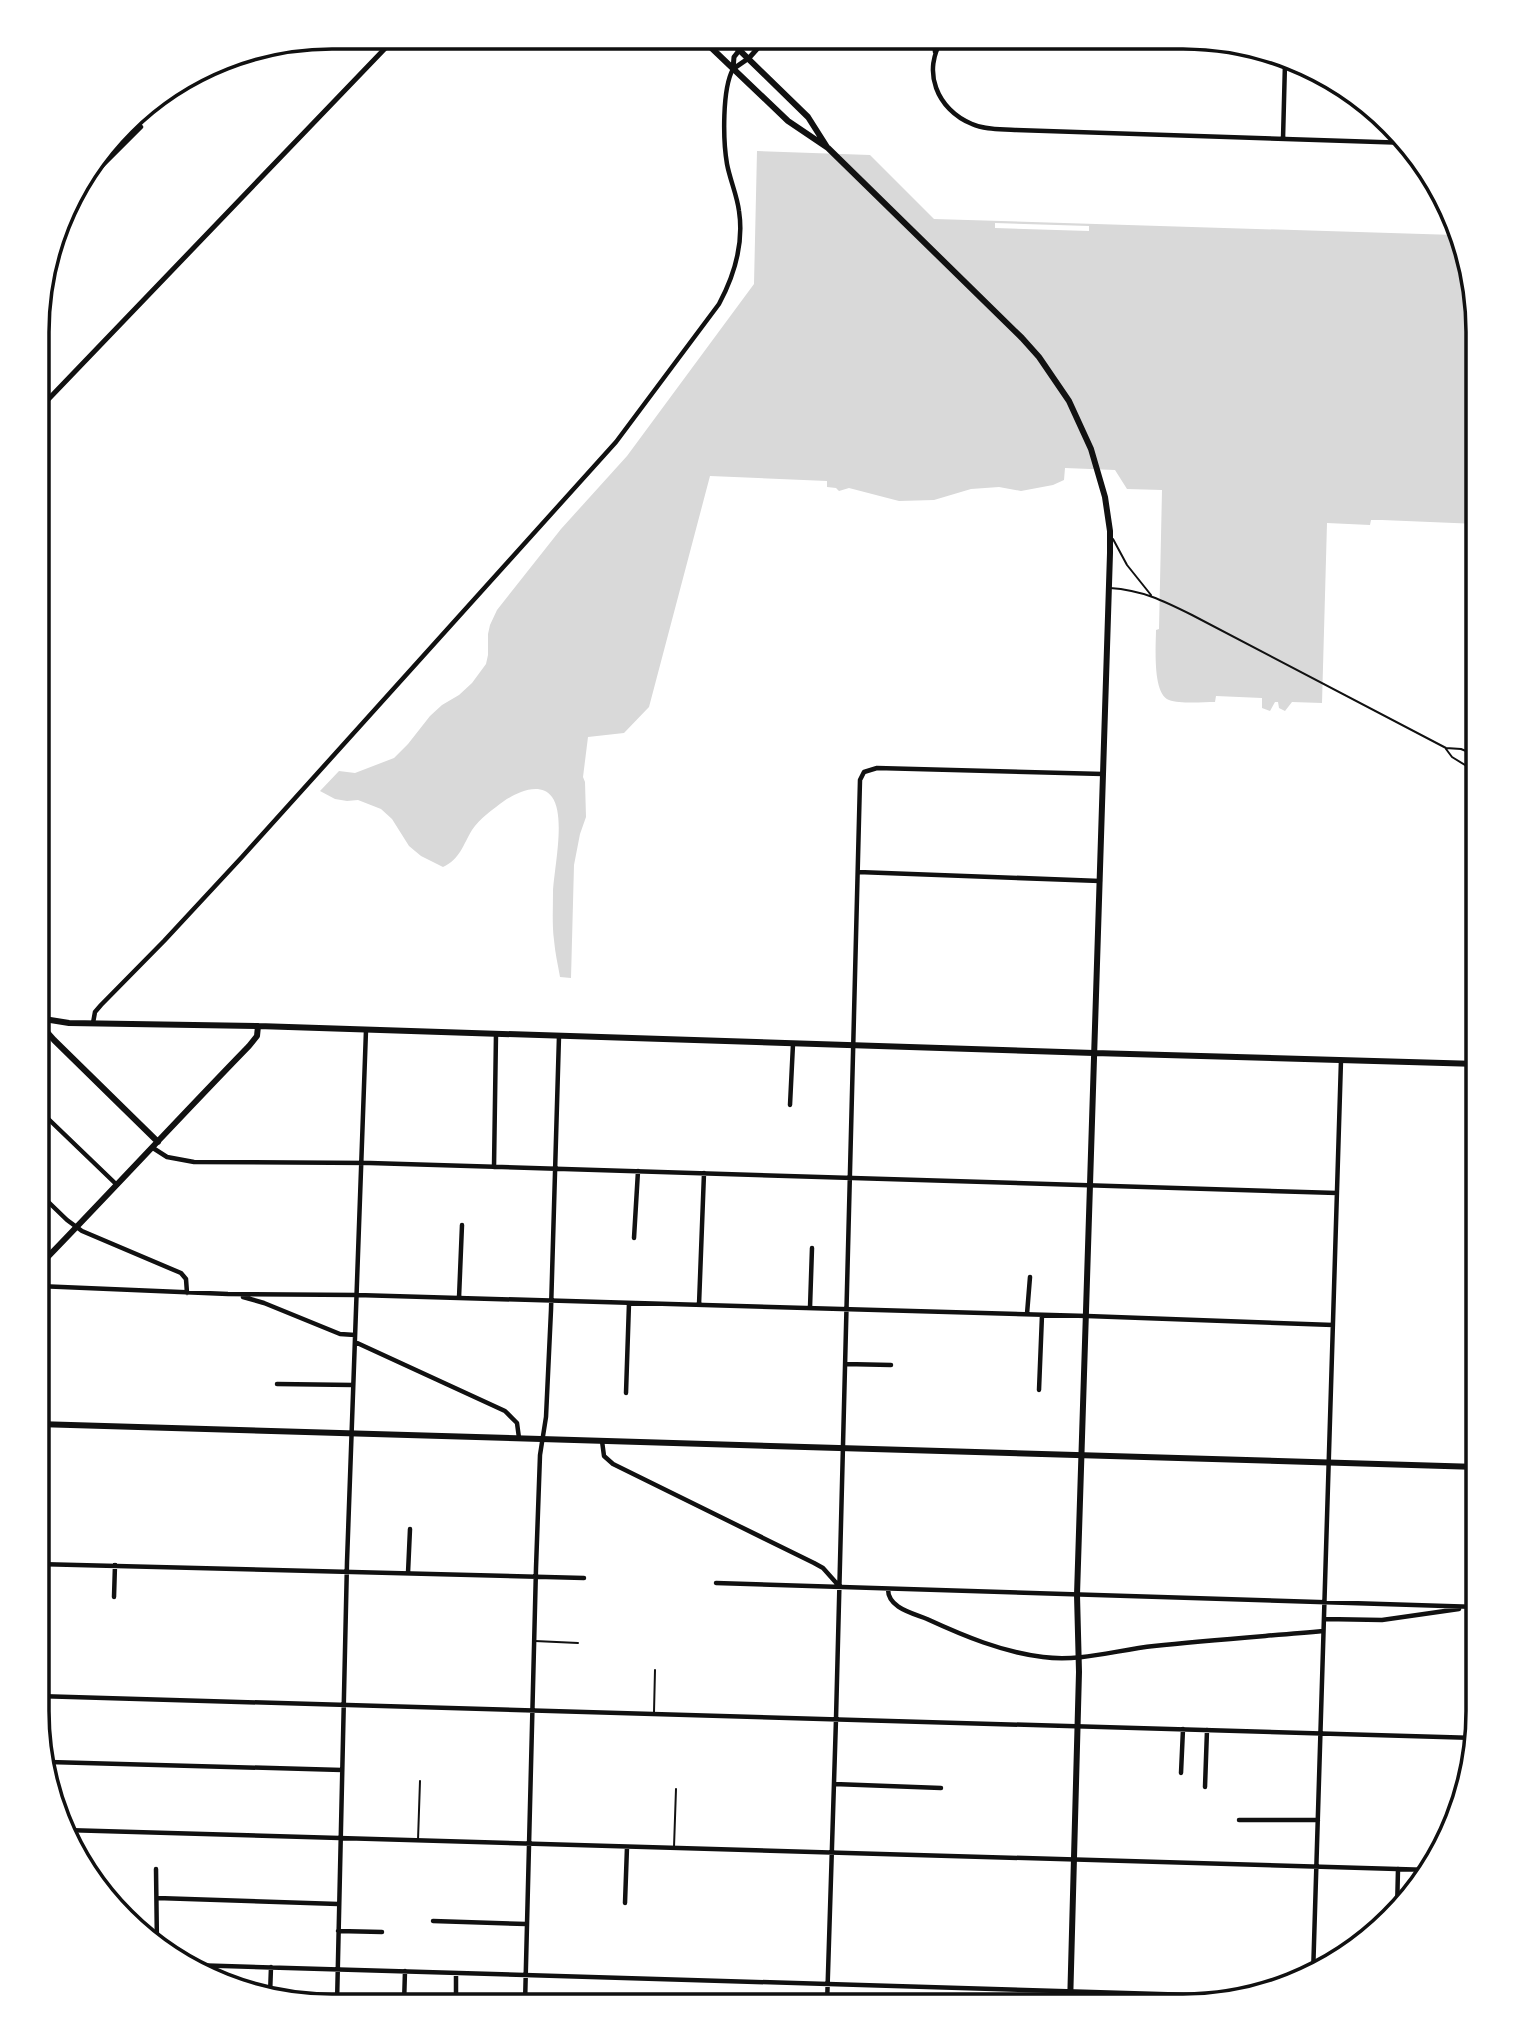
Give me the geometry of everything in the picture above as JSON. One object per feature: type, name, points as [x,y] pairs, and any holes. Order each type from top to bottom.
[{"type":"main road","points":[[712,49],[789,121],[828,148],[1039,357],[1075,412],[1100,475],[1110,526],[1077,1595],[1078,1726],[1070,1991]]},
{"type":"main road","points":[[739,49],[808,117],[828,148]]},
{"type":"main road","points":[[49,1020],[1466,1064]]},
{"type":"main road","points":[[49,1255],[249,1046],[257,1036],[258,1026]]},
{"type":"main road","points":[[49,1035],[155,1145]]},
{"type":"main road","points":[[49,1424],[1466,1466]]},
{"type":"street","points":[[49,399],[384,49]]},
{"type":"street","points":[[93,1023],[95,1012],[101,1005],[242,857],[616,442],[719,304],[734,271],[740,243],[740,212],[725,148],[725,94],[734,57],[739,49]]},
{"type":"street","points":[[733,69],[757,49]]},
{"type":"street","points":[[935,49],[934,80],[940,99],[951,113],[981,127],[1029,131],[1393,142]]},
{"type":"street","points":[[935,55],[938,49]]},
{"type":"street","points":[[1283,139],[1285,68]]},
{"type":"street","points":[[108,160],[141,127],[139,125]]},
{"type":"street","points":[[827,1994],[860,783],[864,772],[877,768],[1103,774]]},
{"type":"street","points":[[858,872],[1100,881]]},
{"type":"street","points":[[337,1994],[347,1572],[366,1030]]},
{"type":"street","points":[[494,1167],[496,1034]]},
{"type":"street","points":[[525,1994],[540,1455],[546,1417],[559,1036]]},
{"type":"street","points":[[790,1105],[793,1044]]},
{"type":"street","points":[[1314,1962],[1341,1060]]},
{"type":"street","points":[[49,1119],[117,1185]]},
{"type":"street","points":[[155,1145],[167,1157],[194,1162],[361,1163],[1337,1193]]},
{"type":"street","points":[[634,1238],[638,1171]]},
{"type":"street","points":[[699,1305],[704,1173]]},
{"type":"street","points":[[49,1202],[76,1227],[181,1273],[186,1279],[187,1293]]},
{"type":"street","points":[[459,1298],[462,1225]]},
{"type":"street","points":[[810,1308],[812,1248]]},
{"type":"street","points":[[1027,1314],[1030,1277]]},
{"type":"street","points":[[49,1287],[187,1293],[357,1294],[1333,1325]]},
{"type":"street","points":[[228,1294],[257,1300],[340,1334],[355,1335]]},
{"type":"street","points":[[626,1393],[629,1303]]},
{"type":"street","points":[[1039,1390],[1042,1315]]},
{"type":"street","points":[[355,1342],[505,1411],[517,1423],[519,1438]]},
{"type":"street","points":[[845,1364],[891,1365]]},
{"type":"street","points":[[277,1384],[353,1385]]},
{"type":"street","points":[[601,1441],[604,1456],[613,1464],[824,1568],[839,1586]]},
{"type":"street","points":[[408,1573],[410,1530]]},
{"type":"street","points":[[49,1563],[584,1578]]},
{"type":"street","points":[[114,1597],[115,1566]]},
{"type":"street","points":[[716,1583],[1466,1607]]},
{"type":"street","points":[[887,1589],[889,1598],[901,1608],[983,1643],[1034,1656],[1079,1658],[1150,1646],[1323,1631]]},
{"type":"street","points":[[1324,1619],[1382,1620],[1466,1608]]},
{"type":"street","points":[[49,1696],[1465,1738]]},
{"type":"street","points":[[1181,1773],[1183,1729]]},
{"type":"street","points":[[1205,1787],[1207,1730]]},
{"type":"street","points":[[53,1762],[342,1770]]},
{"type":"street","points":[[834,1784],[941,1788]]},
{"type":"street","points":[[1239,1820],[1318,1820]]},
{"type":"street","points":[[76,1830],[1417,1870]]},
{"type":"street","points":[[625,1903],[627,1847]]},
{"type":"street","points":[[156,1869],[157,1933]]},
{"type":"street","points":[[1397,1895],[1398,1869]]},
{"type":"street","points":[[157,1898],[338,1904]]},
{"type":"street","points":[[433,1921],[526,1924]]},
{"type":"street","points":[[338,1931],[382,1932]]},
{"type":"street","points":[[212,1967],[1159,1994]]},
{"type":"street","points":[[270,1987],[271,1967]]},
{"type":"street","points":[[404,1994],[405,1971]]},
{"type":"street","points":[[456,1973],[456,1994]]},
{"type":"lane","points":[[1110,526],[1115,546],[1122,558],[1151,596]]},
{"type":"lane","points":[[1109,588],[1131,589],[1151,596],[1446,748],[1466,751]]},
{"type":"lane","points":[[1446,748],[1452,757],[1466,766]]},
{"type":"lane","points":[[534,1641],[578,1643]]},
{"type":"lane","points":[[654,1713],[655,1670]]},
{"type":"lane","points":[[418,1841],[420,1781]]},
{"type":"lane","points":[[674,1848],[676,1789]]},
{"type":"shaded area","points":[[757,151],[870,155],[934,219],[1448,235],[1464,295],[1466,524],[1382,520],[1371,520],[1370,525],[1327,523],[1322,703],[1292,702],[1285,711],[1275,702],[1270,711],[1262,708],[1262,698],[1216,696],[1215,702],[1185,702],[1169,700],[1164,696],[1157,679],[1156,657],[1162,490],[1127,489],[1115,470],[1065,468],[1064,480],[1053,485],[1021,491],[999,487],[971,489],[934,500],[899,501],[849,488],[839,491],[827,487],[827,481],[710,476],[649,707],[624,733],[588,737],[583,777],[586,817],[574,865],[571,978],[560,977],[553,922],[559,829],[556,806],[547,792],[528,790],[504,801],[486,814],[472,830],[457,856],[443,867],[421,856],[409,846],[392,819],[381,809],[358,800],[335,799],[320,791],[339,771],[355,773],[394,758],[430,716],[472,683],[486,664],[488,634],[497,610],[561,529],[627,456],[754,284]]},
{"type":"pier","points":[[995,223],[1089,226],[1089,231],[995,228]]}]
